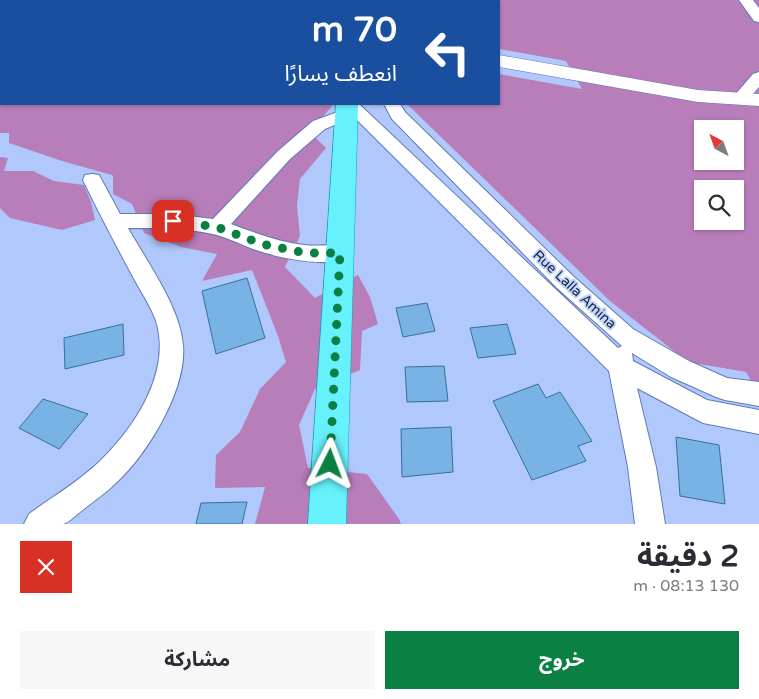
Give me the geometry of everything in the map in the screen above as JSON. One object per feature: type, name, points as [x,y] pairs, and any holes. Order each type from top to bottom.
[{"type":"main road","points":[[500,61],[698,96],[749,99]]},
{"type":"main road","points":[[327,524],[348,107]]},
{"type":"street","points":[[746,0],[759,18]]},
{"type":"street","points":[[749,99],[759,77]]},
{"type":"street","name":"Rue Lalla Amina","points":[[393,105],[398,115],[565,282],[625,336],[620,366],[642,467],[650,524]]},
{"type":"street","points":[[217,227],[284,155],[319,125],[348,107],[620,366],[704,411],[759,422]]},
{"type":"street","points":[[39,524],[108,472],[133,442],[155,408],[169,374],[172,353],[170,328],[92,180]]},
{"type":"street","points":[[114,221],[173,221],[217,227],[262,244],[305,253],[340,253]]},
{"type":"street","points":[[625,336],[680,369],[725,389],[759,394]]},
{"type":"shaded area","points":[[500,0],[759,0],[759,394],[746,372],[688,362],[610,301],[408,105],[500,105],[500,74],[582,89],[566,61],[500,49]]},
{"type":"shaded area","points":[[0,105],[333,105],[312,129],[315,137],[326,148],[300,179],[297,206],[300,236],[285,267],[315,298],[358,275],[370,297],[378,324],[362,331],[360,370],[315,389],[299,425],[308,468],[367,474],[401,524],[255,524],[265,487],[215,488],[216,455],[240,432],[260,389],[286,362],[278,336],[252,270],[202,281],[217,254],[181,247],[144,233],[132,204],[113,194],[112,175],[9,143],[9,133],[0,133]]},
{"type":"shaded area","points":[[0,157],[8,158],[4,171],[33,171],[54,181],[84,185],[91,202],[95,220],[62,230],[10,218],[0,208]]},
{"type":"building","points":[[247,278],[265,338],[216,354],[202,291]]},
{"type":"building","points":[[427,303],[435,331],[403,337],[396,308]]},
{"type":"building","points":[[123,324],[124,355],[65,369],[64,338]]},
{"type":"building","points":[[507,324],[516,354],[478,358],[470,328]]},
{"type":"building","points":[[444,366],[448,401],[407,402],[405,367]]},
{"type":"building","points":[[538,384],[546,398],[560,392],[592,441],[578,446],[586,461],[532,480],[493,401]]},
{"type":"building","points":[[43,399],[88,414],[59,449],[19,428]]},
{"type":"building","points":[[451,427],[453,472],[402,477],[401,429]]},
{"type":"building","points":[[676,437],[719,445],[725,504],[680,496]]},
{"type":"building","points":[[247,502],[242,524],[196,524],[201,503]]},
{"type":"route","points":[[173,221],[217,227],[262,244],[305,253],[340,253],[330,464]]}]
